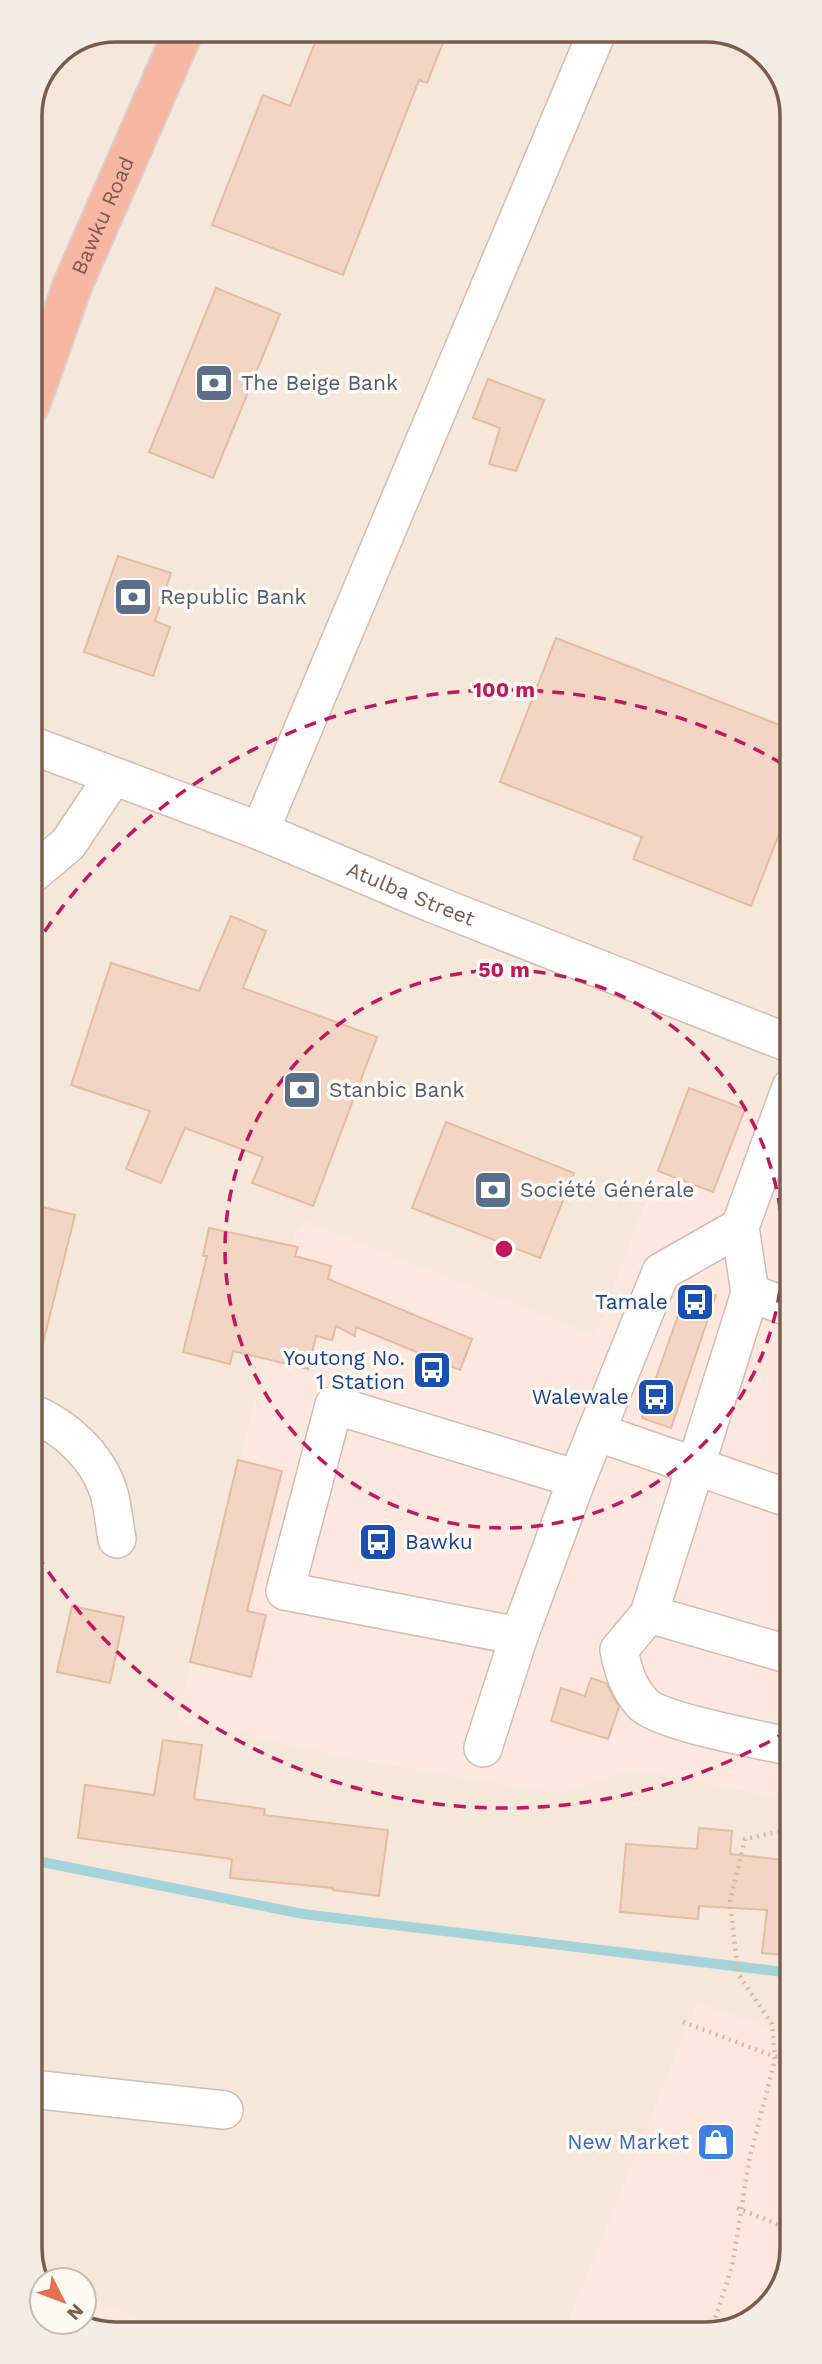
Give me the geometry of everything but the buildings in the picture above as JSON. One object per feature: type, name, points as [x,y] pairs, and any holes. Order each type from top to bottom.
[{"type":"highway","name":"Bawku Road","points":[[42,371],[73,284],[179,42]]},
{"type":"street","points":[[260,831],[593,42]]},
{"type":"street","name":"Atulba Street","points":[[42,749],[260,831],[431,903],[780,1040]]},
{"type":"street","points":[[42,866],[68,844],[113,778]]},
{"type":"street","points":[[780,1117],[740,1227],[750,1293],[649,1614],[619,1650],[625,1679],[644,1706],[683,1721],[780,1744]]},
{"type":"street","points":[[483,1748],[519,1636],[577,1479],[661,1272],[740,1227]]},
{"type":"street","points":[[750,1293],[780,1304]]},
{"type":"street","points":[[519,1636],[285,1591],[334,1405],[577,1479]]},
{"type":"street","points":[[42,1417],[50,1420],[87,1452],[108,1490],[117,1539]]},
{"type":"street","points":[[596,1432],[780,1495]]},
{"type":"street","points":[[649,1614],[780,1652]]},
{"type":"street","points":[[42,2090],[224,2110]]},
{"type":"path","points":[[715,2321],[732,2267],[749,2161],[775,2059],[772,2024],[738,1974],[730,1901],[745,1839],[780,1832]]},
{"type":"path","points":[[683,2022],[780,2060]]},
{"type":"path","points":[[737,2208],[780,2225]]},
{"type":"shaded area","points":[[101,43],[721,43],[747,54],[765,71],[777,97],[780,116],[780,2248],[776,2272],[765,2293],[747,2310],[725,2319],[706,2322],[98,2320],[98,2266],[45,2266],[42,2248],[43,101],[54,75],[64,64],[75,54]]},
{"type":"shaded area","points":[[689,1088],[780,1122],[780,1798],[631,1769],[559,1794],[350,1758],[177,1720],[296,1232],[307,1222],[595,1336]]},
{"type":"shaded area","name":"New Market","points":[[697,2003],[780,2031],[780,2248],[776,2272],[765,2293],[747,2310],[716,2321],[568,2322]]},
{"type":"shaded area","points":[[98,2303],[147,2322],[111,2322],[98,2320]]},
{"type":"waterway","points":[[42,1862],[303,1914],[780,1972]]},
{"type":"place","name":"The Beige Bank","points":[[214,383]]},
{"type":"place","name":"Republic Bank","points":[[133,597]]},
{"type":"place","name":"Stanbic Bank","points":[[302,1090]]},
{"type":"place","name":"Société Générale","points":[[493,1190]]},
{"type":"place","name":"Tamale","points":[[695,1302]]},
{"type":"place","name":"Youtong No. 1 Station","points":[[432,1370]]},
{"type":"place","name":"Walewale","points":[[656,1397]]},
{"type":"place","name":"Bawku","points":[[378,1542]]},
{"type":"place","name":"New Market","points":[[716,2142]]}]
